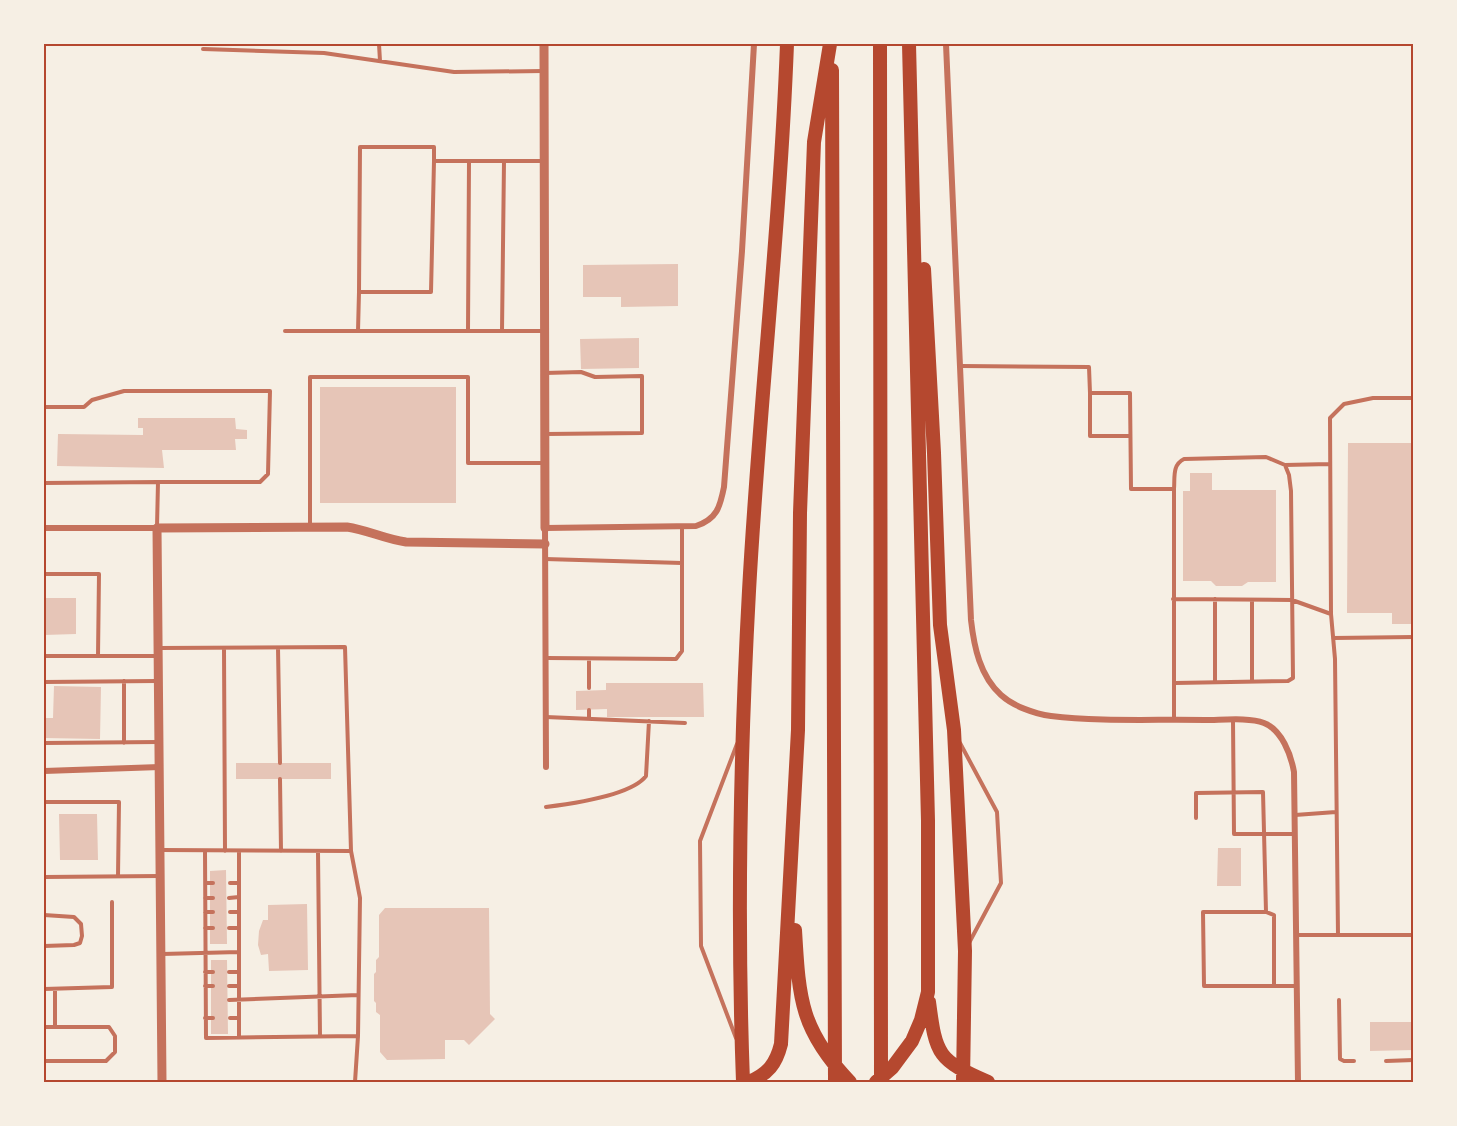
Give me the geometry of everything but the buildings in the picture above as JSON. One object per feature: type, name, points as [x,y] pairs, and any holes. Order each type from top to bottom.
[{"type":"highway","points":[[742,1083],[740,867],[743,726],[751,568],[774,267],[787,44]]},
{"type":"highway","points":[[749,1083],[764,1075],[775,1064],[781,1044],[798,730],[800,513],[814,142],[831,44]]},
{"type":"highway","points":[[831,44],[835,1083]]},
{"type":"highway","points":[[880,44],[881,1083]]},
{"type":"highway","points":[[909,44],[928,821],[928,992],[933,1032],[944,1057],[958,1069],[988,1083]]},
{"type":"highway","points":[[910,91],[920,169],[940,625],[954,730],[965,951],[963,1083]]},
{"type":"highway","points":[[791,865],[802,1004],[821,1047],[850,1083]]},
{"type":"highway","points":[[876,1083],[892,1068],[912,1041],[921,1020],[928,992]]},
{"type":"street","points":[[544,44],[546,767]]},
{"type":"street","points":[[545,528],[682,527],[711,519],[720,508],[724,487],[742,251],[754,44]]},
{"type":"street","points":[[946,44],[970,620],[973,642],[980,664],[1000,694],[1016,704],[1049,716],[1233,720],[1265,723],[1275,731],[1291,756],[1294,772],[1298,1083]]},
{"type":"street","points":[[44,528],[347,527],[363,530],[386,539],[406,542],[545,544]]},
{"type":"street","points":[[157,528],[162,1083]]},
{"type":"street","points":[[44,771],[160,767]]},
{"type":"lane","points":[[379,44],[380,61]]},
{"type":"lane","points":[[203,49],[324,53],[454,72],[544,71]]},
{"type":"lane","points":[[358,292],[432,292],[434,147],[360,147],[358,292],[358,332]]},
{"type":"lane","points":[[434,161],[544,161]]},
{"type":"lane","points":[[468,332],[469,161]]},
{"type":"lane","points":[[502,332],[504,161]]},
{"type":"lane","points":[[285,332],[545,332]]},
{"type":"lane","points":[[960,366],[1089,367],[1090,436],[1130,436]]},
{"type":"lane","points":[[545,373],[581,372],[595,377],[642,376],[642,433],[545,434]]},
{"type":"lane","points":[[310,527],[310,377],[468,377],[468,464],[545,463]]},
{"type":"lane","points":[[44,407],[84,407],[92,400],[124,391],[270,392],[268,474],[260,482],[44,483]]},
{"type":"lane","points":[[1090,393],[1130,393],[1131,489],[1174,489]]},
{"type":"lane","points":[[1338,935],[1331,615],[1330,418],[1344,404],[1373,399],[1413,398]]},
{"type":"lane","points":[[1174,720],[1174,489],[1175,468],[1178,462],[1184,459],[1266,457],[1285,465],[1330,464]]},
{"type":"lane","points":[[1175,683],[1288,681],[1293,678],[1291,491],[1285,465]]},
{"type":"lane","points":[[157,528],[158,482]]},
{"type":"lane","points":[[546,658],[676,659],[682,651],[682,527]]},
{"type":"lane","points":[[545,559],[682,563]]},
{"type":"lane","points":[[44,574],[99,574],[98,656]]},
{"type":"lane","points":[[1173,599],[1292,600],[1331,615]]},
{"type":"lane","points":[[1215,599],[1215,682]]},
{"type":"lane","points":[[1252,600],[1252,682]]},
{"type":"lane","points":[[1333,638],[1413,637]]},
{"type":"lane","points":[[44,656],[98,656],[224,648],[345,647],[351,851],[360,898],[355,1083]]},
{"type":"lane","points":[[224,648],[225,851]]},
{"type":"lane","points":[[278,648],[280,763]]},
{"type":"lane","points":[[589,659],[589,688]]},
{"type":"lane","points":[[124,681],[124,743]]},
{"type":"lane","points":[[44,682],[159,681]]},
{"type":"lane","points":[[589,710],[589,719]]},
{"type":"lane","points":[[546,717],[685,723]]},
{"type":"lane","points":[[1233,720],[1234,834],[1295,834]]},
{"type":"lane","points":[[546,807],[592,800],[640,783],[646,776],[649,721]]},
{"type":"lane","points":[[741,1052],[701,946],[700,841],[743,726]]},
{"type":"lane","points":[[954,730],[998,812],[1001,883],[965,951]]},
{"type":"lane","points":[[44,743],[160,742]]},
{"type":"lane","points":[[280,779],[281,851]]},
{"type":"lane","points":[[1196,818],[1196,793],[1263,792],[1266,912]]},
{"type":"lane","points":[[44,802],[119,802],[118,876]]},
{"type":"lane","points":[[1294,815],[1336,812]]},
{"type":"lane","points":[[161,850],[351,851]]},
{"type":"lane","points":[[205,851],[206,1038],[358,1036]]},
{"type":"lane","points":[[239,851],[239,1037]]},
{"type":"lane","points":[[318,852],[320,1036]]},
{"type":"lane","points":[[44,877],[161,876]]},
{"type":"lane","points":[[205,883],[213,883]]},
{"type":"lane","points":[[230,883],[239,883]]},
{"type":"lane","points":[[229,897],[239,897]]},
{"type":"lane","points":[[205,898],[213,898]]},
{"type":"lane","points":[[44,989],[112,987],[112,902]]},
{"type":"lane","points":[[205,912],[213,912]]},
{"type":"lane","points":[[230,912],[239,912]]},
{"type":"lane","points":[[1274,987],[1274,915],[1266,912],[1203,912],[1204,986],[1274,987],[1296,987]]},
{"type":"lane","points":[[44,915],[74,917],[81,924],[82,936],[80,943],[75,945],[44,945]]},
{"type":"lane","points":[[205,928],[213,928]]},
{"type":"lane","points":[[229,928],[239,928]]},
{"type":"lane","points":[[1296,935],[1413,935]]},
{"type":"lane","points":[[161,954],[239,952]]},
{"type":"lane","points":[[205,972],[213,972]]},
{"type":"lane","points":[[229,972],[239,972]]},
{"type":"lane","points":[[205,986],[213,986]]},
{"type":"lane","points":[[229,986],[239,986]]},
{"type":"lane","points":[[55,989],[55,1027]]},
{"type":"lane","points":[[230,1000],[358,995]]},
{"type":"lane","points":[[1339,1000],[1340,1059],[1354,1061]]},
{"type":"lane","points":[[205,1001],[213,1001]]},
{"type":"lane","points":[[205,1017],[213,1017]]},
{"type":"lane","points":[[230,1017],[239,1017]]},
{"type":"lane","points":[[44,1027],[110,1027],[115,1036],[115,1052],[106,1061],[44,1061]]},
{"type":"lane","points":[[1386,1060],[1413,1060]]}]
